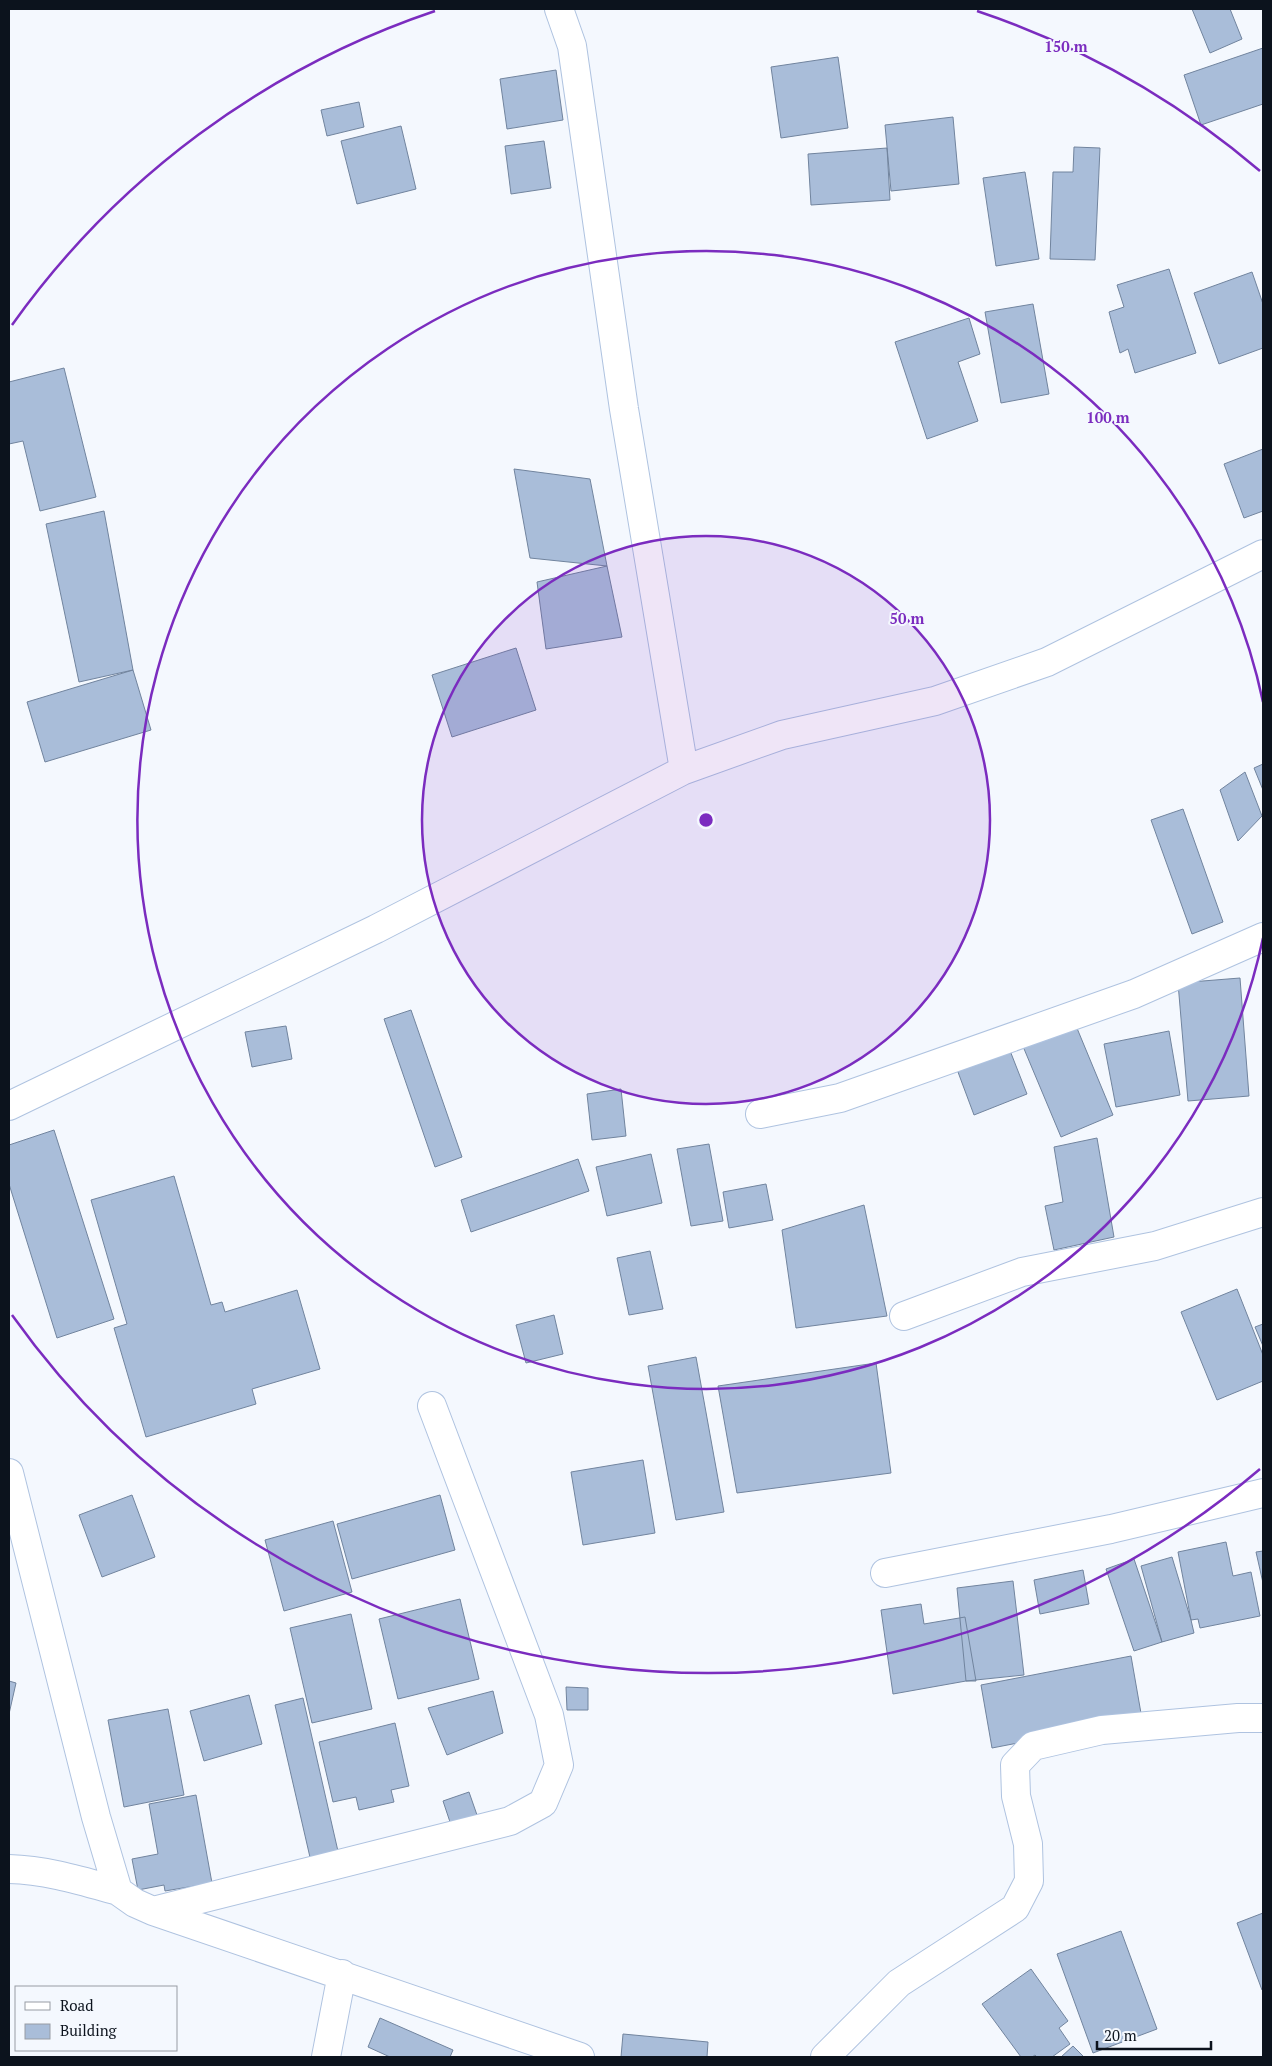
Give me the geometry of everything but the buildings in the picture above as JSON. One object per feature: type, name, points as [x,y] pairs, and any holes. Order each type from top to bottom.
[{"type":"street","points":[[559,9],[572,46],[624,409],[684,770]]},
{"type":"street","points":[[9,1106],[376,929],[684,770],[782,736],[936,702],[1047,662],[1263,554]]},
{"type":"street","points":[[760,1114],[840,1098],[1134,994],[1263,937]]},
{"type":"street","points":[[904,1316],[1022,1272],[1155,1246],[1263,1212]]},
{"type":"street","points":[[153,1911],[510,1821],[543,1803],[559,1765],[549,1715],[432,1406]]},
{"type":"street","points":[[9,1473],[96,1817],[118,1891]]},
{"type":"street","points":[[885,1573],[1111,1529],[1263,1493]]},
{"type":"street","points":[[825,2057],[899,1984],[1015,1908],[1029,1881],[1028,1844],[1016,1796],[1014,1765],[1033,1746],[1102,1730],[1238,1718],[1263,1718]]},
{"type":"street","points":[[9,1869],[28,1869],[59,1874],[118,1891],[135,1903],[153,1911],[342,1974],[580,2057]]},
{"type":"street","points":[[326,2057],[342,1974]]}]
